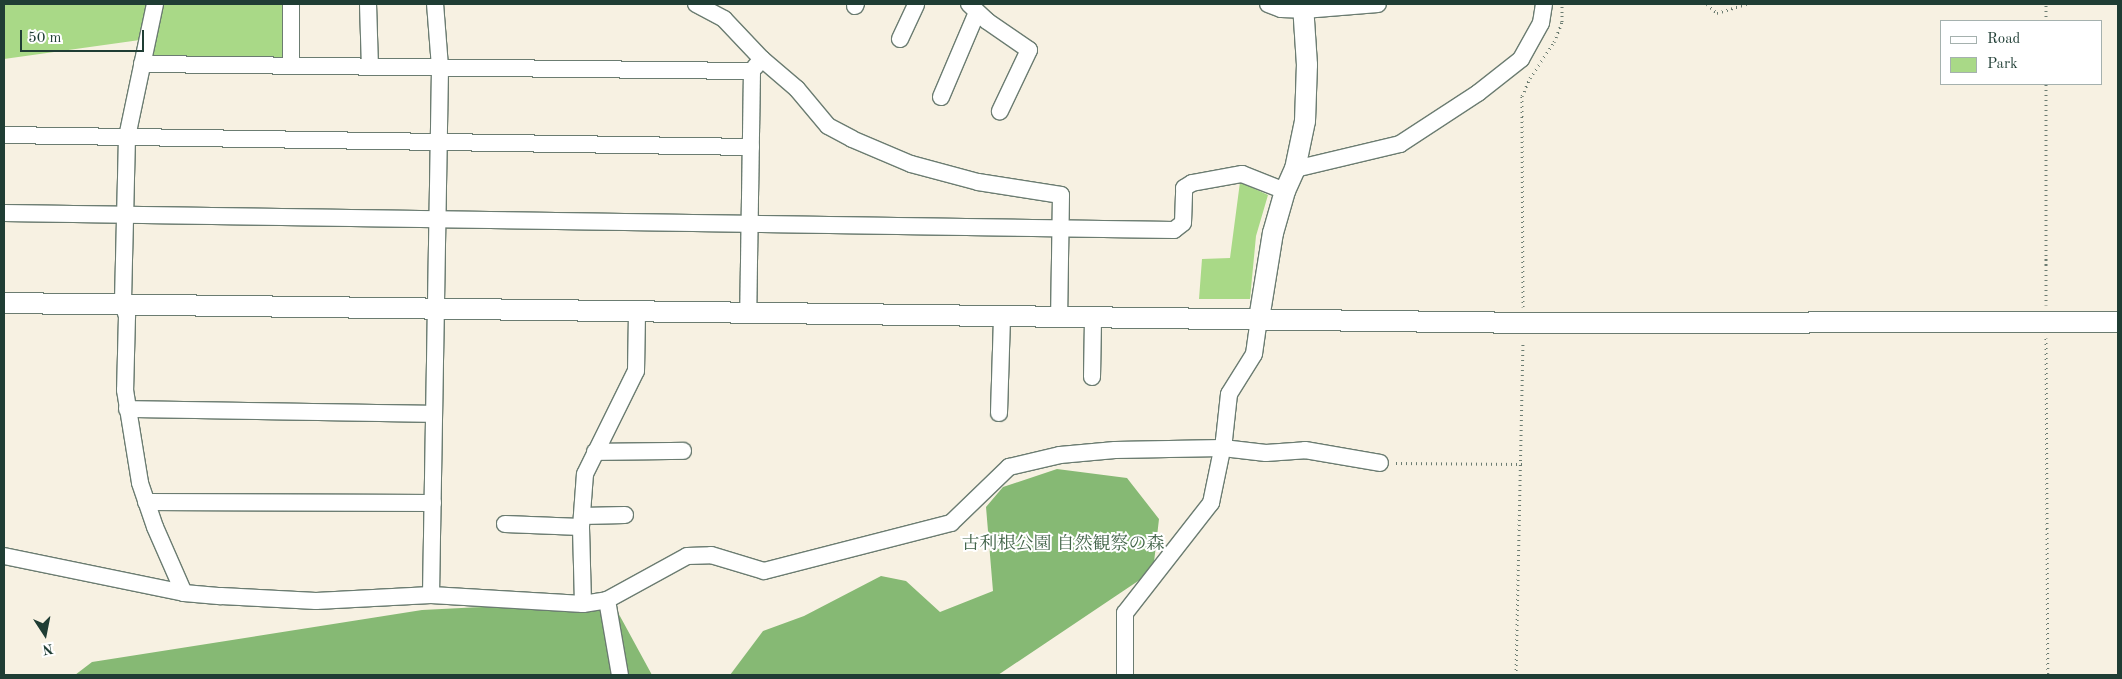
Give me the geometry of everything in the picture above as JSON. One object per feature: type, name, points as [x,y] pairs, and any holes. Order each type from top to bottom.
[{"type":"street","points":[[155,4],[127,137],[123,305],[127,316],[127,409],[146,502],[184,593]]},
{"type":"street","points":[[291,4],[291,65]]},
{"type":"street","points":[[368,4],[370,66]]},
{"type":"street","points":[[431,595],[440,66],[435,4]]},
{"type":"street","points":[[696,4],[724,19],[757,65],[798,89],[828,126],[852,139],[911,164],[978,182],[1061,195],[1060,317]]},
{"type":"street","points":[[900,39],[916,4]]},
{"type":"street","points":[[1268,4],[1282,9],[1378,4]]},
{"type":"street","points":[[1295,169],[1400,144],[1478,92],[1521,59],[1541,23],[1544,4]]},
{"type":"street","points":[[1125,675],[1125,613],[1211,504],[1222,448],[1229,394],[1254,354],[1273,233],[1285,191],[1295,169],[1302,144],[1308,95],[1303,7]]},
{"type":"street","points":[[941,97],[973,8],[1029,50],[1000,111]]},
{"type":"street","points":[[142,64],[370,66],[757,65]]},
{"type":"street","points":[[748,313],[751,146],[757,65]]},
{"type":"street","points":[[4,135],[439,143],[751,146]]},
{"type":"street","points":[[4,213],[1174,230],[1183,223],[1184,188],[1192,183],[1232,174],[1242,174],[1285,191]]},
{"type":"street","points":[[4,303],[1523,323],[2118,322]]},
{"type":"street","points":[[583,604],[582,522],[586,474],[595,452],[636,371],[637,311]]},
{"type":"street","points":[[999,413],[1002,316]]},
{"type":"street","points":[[1092,377],[1093,317]]},
{"type":"street","points":[[127,409],[433,414]]},
{"type":"street","points":[[4,556],[184,593],[316,602],[431,595],[583,604],[607,600],[687,556],[711,556],[764,571],[951,523],[1009,467],[1060,455],[1115,450],[1222,448],[1266,453],[1305,450],[1380,463]]},
{"type":"street","points":[[595,452],[683,451]]},
{"type":"street","points":[[146,502],[433,503]]},
{"type":"street","points":[[505,524],[582,522],[625,515]]},
{"type":"street","points":[[607,600],[620,675]]},
{"type":"path","points":[[1707,4],[1716,13],[1747,4]]},
{"type":"path","points":[[2046,4],[2046,20]]},
{"type":"path","points":[[2046,85],[2048,675]]},
{"type":"path","points":[[1380,463],[1522,464]]},
{"type":"green space","points":[[4,4],[291,4],[291,65],[142,64],[147,39],[4,59]]},
{"type":"green space","points":[[1240,182],[1268,195],[1256,236],[1250,299],[1199,299],[1202,259],[1230,258]]},
{"type":"green space","name":"古利根公園 自然観察の森","points":[[1057,469],[1127,478],[1159,519],[1153,571],[998,675],[730,675],[763,631],[804,616],[881,576],[906,581],[940,612],[993,591],[986,507],[1003,487]]},
{"type":"green space","points":[[501,606],[586,612],[615,607],[652,675],[75,675],[92,662],[422,610]]}]
